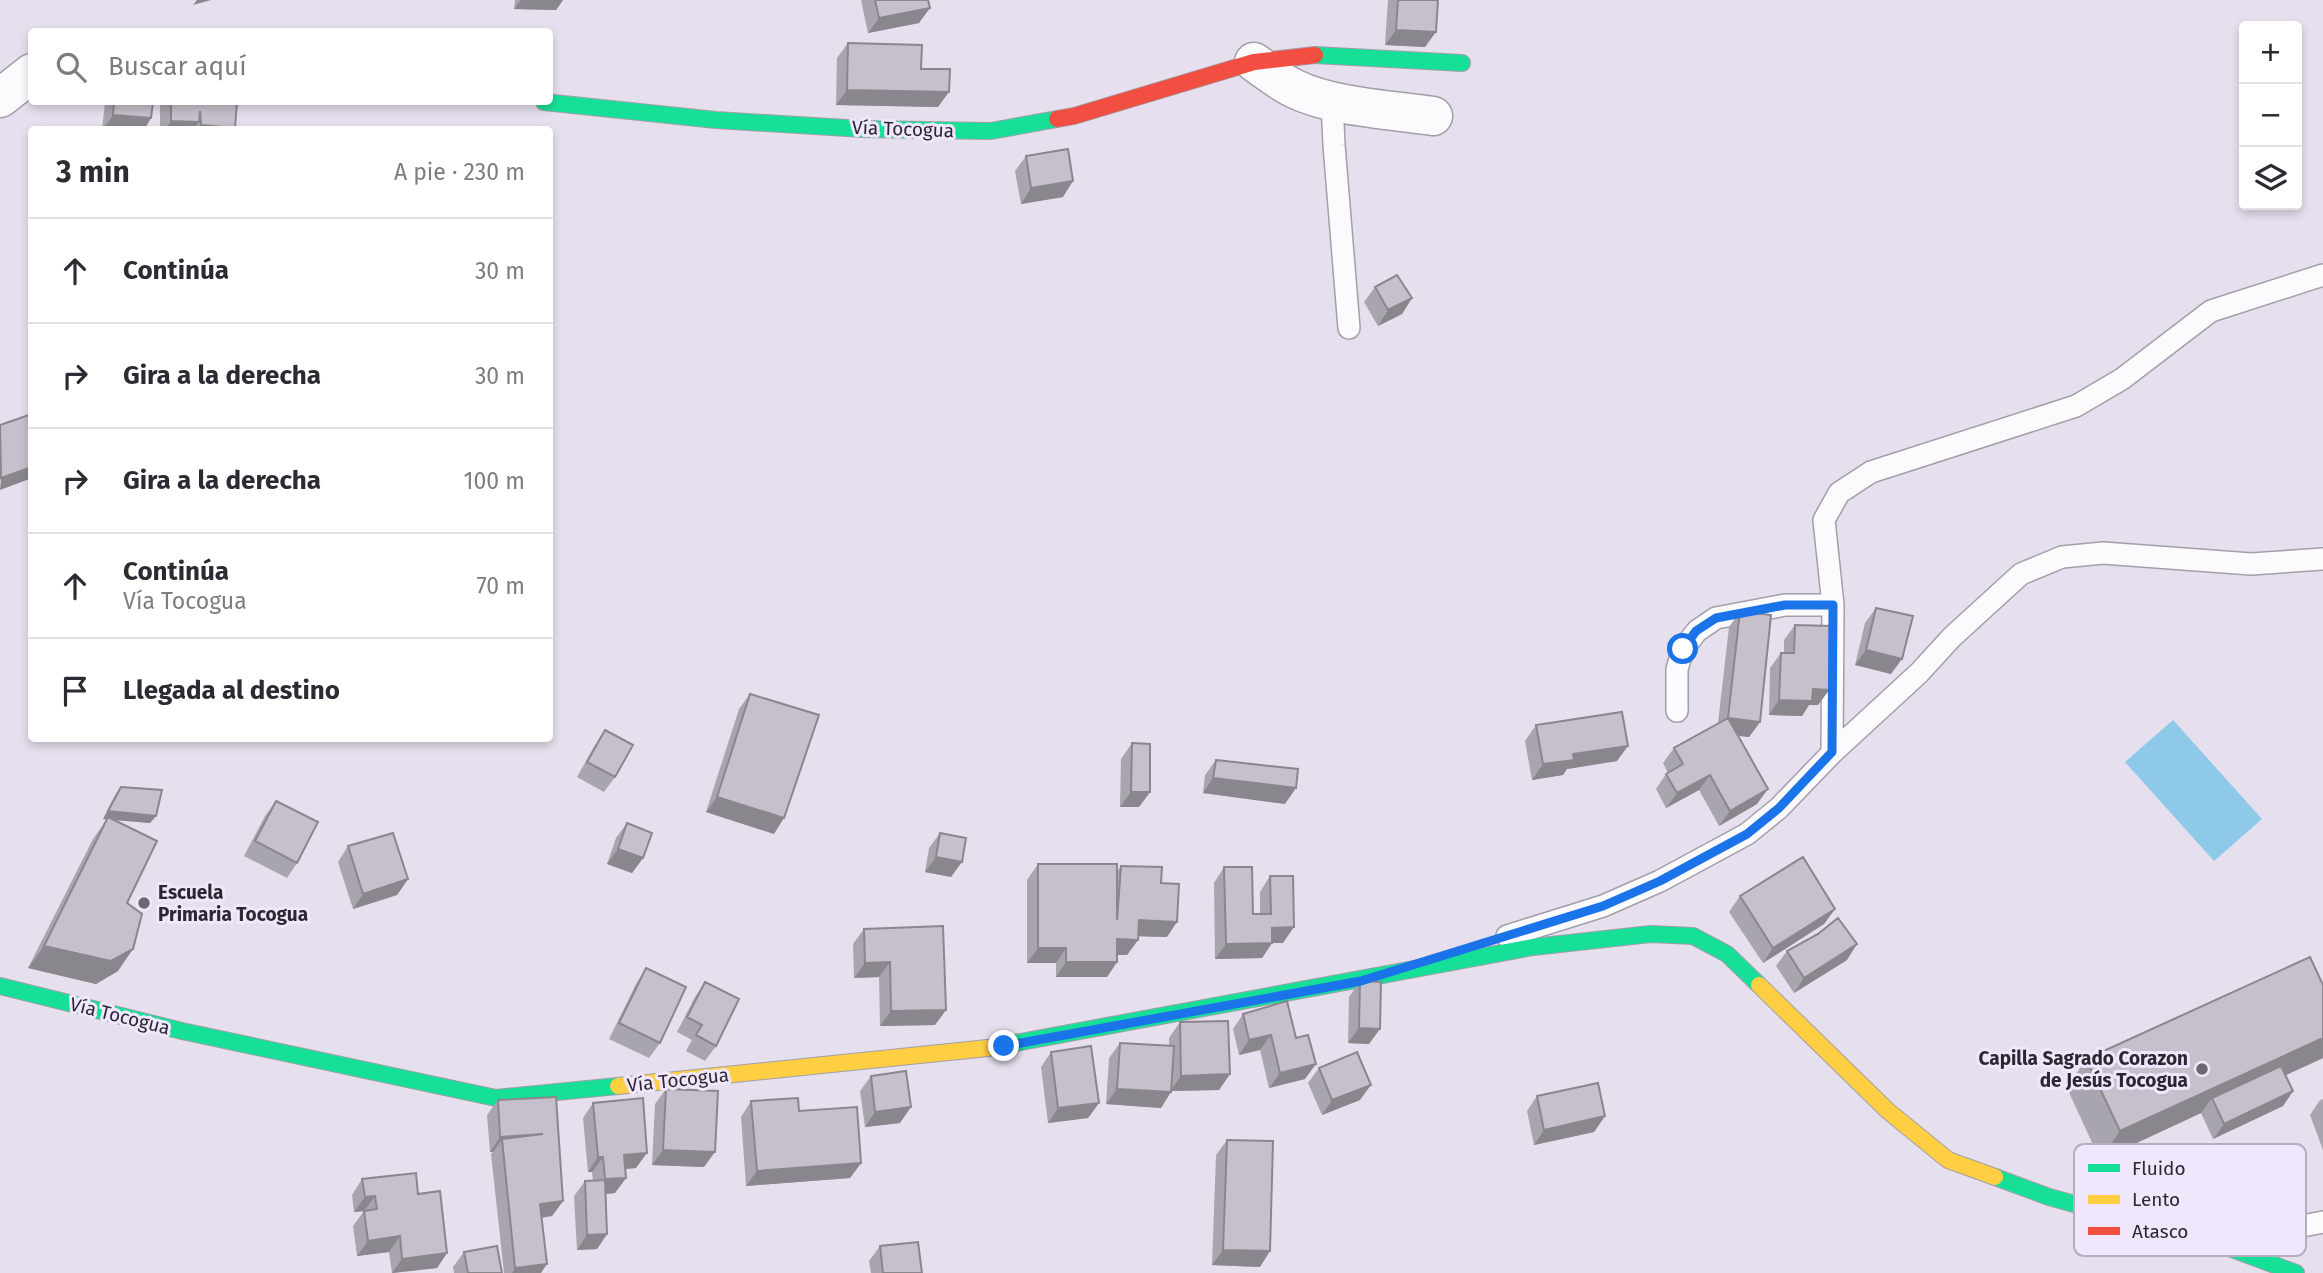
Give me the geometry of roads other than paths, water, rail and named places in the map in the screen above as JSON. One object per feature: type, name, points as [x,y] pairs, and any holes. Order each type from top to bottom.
[{"type":"street","name":"Vía Tocogua","points":[[553,103],[716,120],[863,129],[991,131],[1074,116],[1254,62],[1320,54],[1462,63]]},
{"type":"street","points":[[1254,62],[1294,89],[1332,101],[1433,116]]},
{"type":"street","points":[[0,71],[28,71]]},
{"type":"street","points":[[0,98],[28,74]]},
{"type":"street","name":"Vía Tocogua","points":[[0,986],[181,1031],[496,1098],[1004,1046],[1533,947],[1651,934],[1693,936],[1727,954],[1888,1111],[1948,1160],[2074,1204]]},
{"type":"street","name":"Vía Tocogua","points":[[2251,1256],[2296,1273]]},
{"type":"lane","points":[[1332,101],[1349,328]]},
{"type":"lane","points":[[1832,752],[1833,605],[1824,520],[1839,493],[1871,472],[2076,406],[2122,380],[2211,311],[2323,275]]},
{"type":"lane","points":[[1361,981],[1603,906],[1660,881],[1747,834],[1779,808],[1832,752],[1919,673],[1952,637],[2021,574],[2062,557],[2103,553],[2251,564],[2323,559]]},
{"type":"lane","points":[[1677,711],[1677,669],[1683,649],[1696,631],[1716,618],[1785,605],[1833,605]]},
{"type":"water","points":[[2173,720],[2262,819],[2214,861],[2125,762]]},
{"type":"place","name":"Escuela Primaria Tocogua","points":[[144,903]]},
{"type":"place","name":"Capilla Sagrado Corazon de Jesús Tocogua","points":[[2202,1069]]}]
